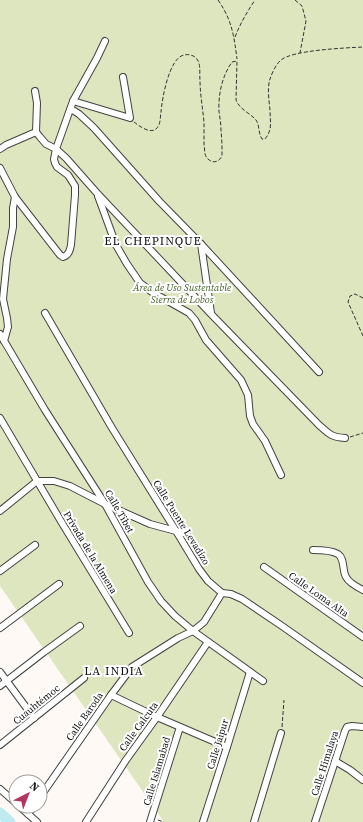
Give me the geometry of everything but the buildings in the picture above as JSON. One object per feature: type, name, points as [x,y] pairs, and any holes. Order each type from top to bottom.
[{"type":"street","points":[[0,168],[15,197],[60,255],[63,256],[68,254],[71,245],[75,186],[68,175],[57,166],[54,159],[56,149],[74,101],[105,41]]},
{"type":"street","points":[[74,101],[130,118],[123,77]]},
{"type":"street","points":[[35,91],[37,103],[36,132],[46,144],[56,149],[66,158],[211,314],[329,434],[336,438],[345,438]]},
{"type":"street","points":[[71,109],[79,114],[94,128],[159,201],[201,244],[319,372]]},
{"type":"street","points":[[0,149],[36,132]]},
{"type":"street","points":[[96,192],[116,245],[140,283],[152,292],[189,313],[195,320],[206,340],[241,380],[248,395],[250,416],[266,441],[281,475]]},
{"type":"street","points":[[4,341],[8,327],[3,299],[7,259],[13,227],[13,208],[15,197]]},
{"type":"street","points":[[201,244],[211,314]]},
{"type":"street","name":"Calle Puente Levadizo","points":[[45,313],[112,428],[199,569],[208,581],[222,593],[231,594],[242,599],[363,683]]},
{"type":"street","name":"Calle Tibet","points":[[0,334],[45,410],[105,504],[148,582],[161,602],[193,631],[263,681]]},
{"type":"street","name":"Privada de la Almena","points":[[0,418],[129,633]]},
{"type":"street","points":[[0,510],[37,481],[54,481],[70,486],[105,504],[150,524],[187,534]]},
{"type":"street","points":[[0,571],[35,545]]},
{"type":"street","points":[[313,550],[333,552],[339,555],[342,560],[346,578],[352,584],[363,590]]},
{"type":"street","name":"Calle Loma Alta","points":[[264,567],[363,637]]},
{"type":"street","points":[[0,628],[59,584]]},
{"type":"street","name":"Calle Baroda","points":[[48,786],[132,667],[178,638],[193,631],[204,622],[222,593]]},
{"type":"street","points":[[0,686],[80,626]]},
{"type":"street","name":"Calle Calcuta","points":[[86,822],[126,760],[208,642]]},
{"type":"street","points":[[0,672],[34,718]]},
{"type":"street","name":"Calle Jaipur","points":[[203,822],[250,672]]},
{"type":"street","name":"Cuauhtémoc","points":[[0,745],[84,678]]},
{"type":"street","points":[[111,695],[157,717],[227,747]]},
{"type":"street","name":"Calle Himalaya","points":[[315,822],[345,730],[347,727],[352,726],[363,727]]},
{"type":"street","name":"Calle Islamabad","points":[[151,820],[180,727]]},
{"type":"street","points":[[254,822],[281,733]]},
{"type":"street","points":[[335,761],[363,780]]},
{"type":"street","points":[[0,789],[8,796]]},
{"type":"street","points":[[28,814],[37,822]]},
{"type":"path","points":[[218,0],[230,22],[235,38],[237,61],[237,104],[257,122],[262,139],[265,139],[271,128],[269,93],[270,79],[278,63],[282,59],[300,53],[363,47]]},
{"type":"path","points":[[235,38],[241,22],[255,0]]},
{"type":"path","points":[[295,0],[302,6],[306,20],[300,53]]},
{"type":"path","points":[[130,118],[140,127],[150,131],[157,129],[160,122],[166,82],[172,66],[177,58],[188,54],[199,61],[205,156],[212,162],[219,161],[222,155],[219,97],[224,77],[230,65],[232,62],[237,61]]},
{"type":"path","points":[[363,298],[355,294],[350,296],[348,302],[363,336]]},
{"type":"path","points":[[345,438],[363,433]]},
{"type":"path","points":[[281,733],[284,700]]},
{"type":"path","points":[[151,820],[164,822]]},
{"type":"green space","name":"Área de Uso Sustentable Sierra de Lobos","points":[[0,0],[363,0],[363,822],[164,822],[0,586]]},
{"type":"waterway","points":[[0,813],[10,822]]},
{"type":"district","name":"EL CHEPINQUE","points":[[153,241]]},
{"type":"district","name":"LA INDIA","points":[[114,671]]}]
